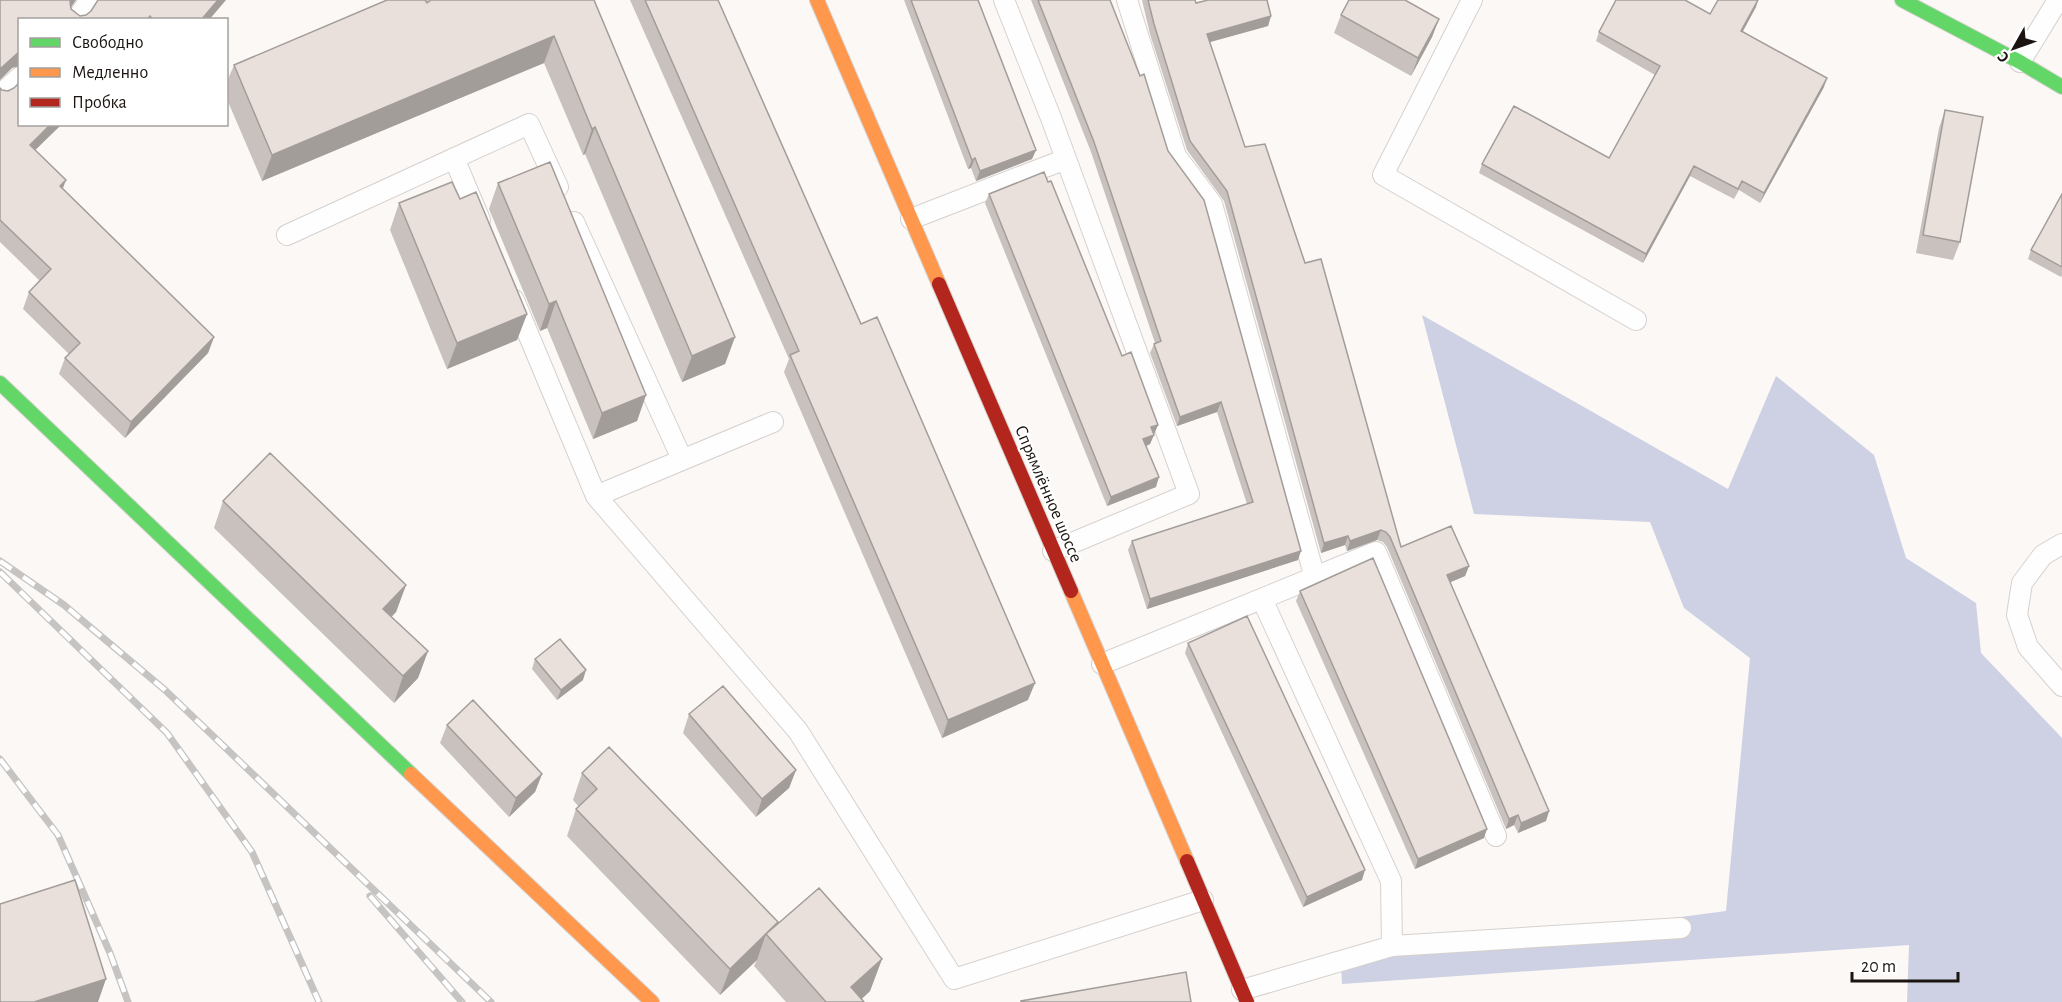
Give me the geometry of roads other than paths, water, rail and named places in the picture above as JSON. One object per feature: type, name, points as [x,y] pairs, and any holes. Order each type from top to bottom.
[{"type":"main road","name":"Спрямлённое шоссе","points":[[817,0],[1244,996]]},
{"type":"main road","points":[[1902,0],[2020,62],[2062,87]]},
{"type":"main road","points":[[0,383],[652,1002]]},
{"type":"lane","points":[[77,18],[90,0]]},
{"type":"lane","points":[[1004,0],[1066,159],[1189,494],[1053,551]]},
{"type":"lane","points":[[1127,0],[1176,156],[1212,204],[1314,578]]},
{"type":"lane","points":[[1472,0],[1383,176],[1636,320]]},
{"type":"lane","points":[[2020,62],[2058,0]]},
{"type":"lane","points":[[0,95],[18,79]]},
{"type":"lane","points":[[287,234],[529,124],[682,459]]},
{"type":"lane","points":[[454,158],[486,234]]},
{"type":"lane","points":[[911,219],[1066,159]]},
{"type":"lane","points":[[504,278],[596,496],[798,730],[954,979],[1203,900]]},
{"type":"lane","points":[[596,496],[772,422]]},
{"type":"lane","points":[[2062,544],[2043,555],[2022,583],[2017,615],[2028,647],[2062,686]]},
{"type":"lane","points":[[1102,664],[1376,552],[1496,836]]},
{"type":"lane","points":[[1262,599],[1391,881],[1392,946]]},
{"type":"lane","points":[[1244,996],[1392,946],[1681,928]]},
{"type":"railway","points":[[0,561],[64,605],[165,690],[491,1002]]},
{"type":"railway","points":[[0,572],[167,733],[252,852],[319,1002]]},
{"type":"railway","points":[[0,759],[58,835],[110,953],[128,1002]]},
{"type":"railway","points":[[370,896],[462,1002]]}]
